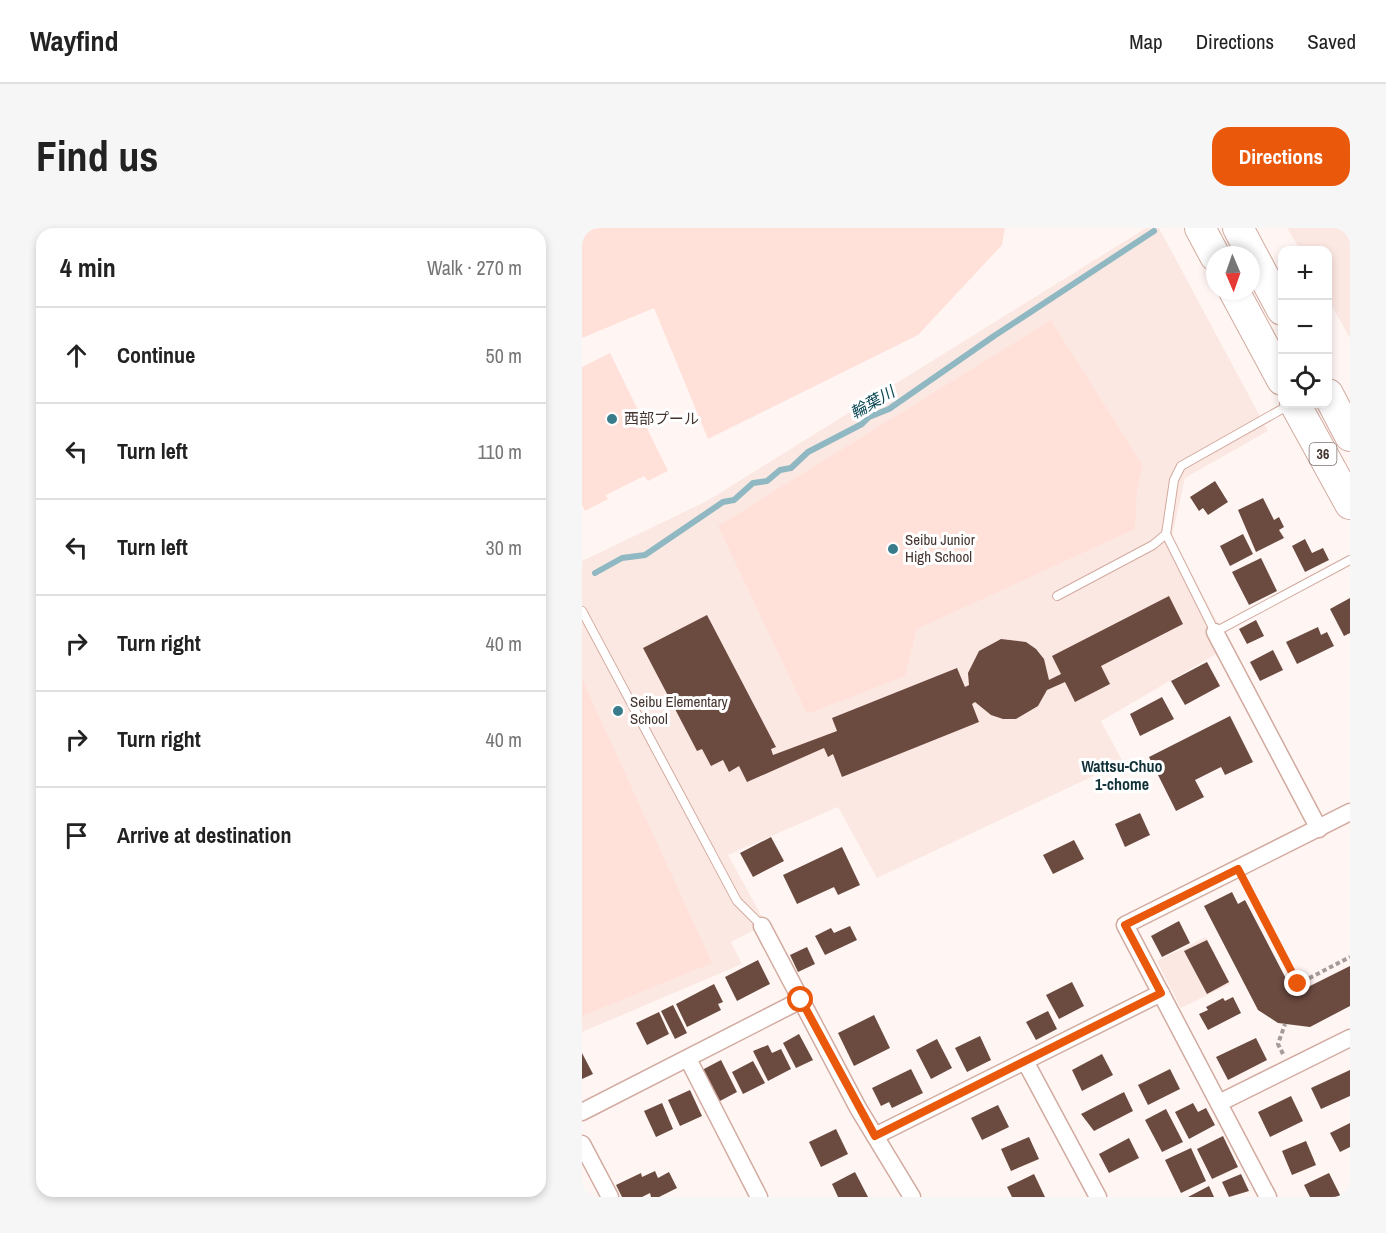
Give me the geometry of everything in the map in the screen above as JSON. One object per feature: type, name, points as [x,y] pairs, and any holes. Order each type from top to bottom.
[{"type":"highway","points":[[1200,228],[1210,246]]},
{"type":"highway","points":[[1238,228],[1278,303]]},
{"type":"highway","points":[[1239,300],[1278,373]]},
{"type":"highway","name":"36","points":[[1332,402],[1350,436]]},
{"type":"highway","name":"36","points":[[1295,408],[1350,504]]},
{"type":"street","points":[[1215,632],[1319,829]]},
{"type":"street","points":[[1268,1197],[1125,925],[1350,812]]},
{"type":"street","points":[[762,926],[875,1136],[912,1197]]},
{"type":"street","points":[[875,1136],[1161,993]]},
{"type":"street","points":[[582,1112],[801,1000]]},
{"type":"street","points":[[1219,1103],[1350,1038]]},
{"type":"street","points":[[688,1059],[759,1197]]},
{"type":"street","points":[[1025,1061],[1098,1197]]},
{"type":"street","points":[[582,1144],[610,1197]]},
{"type":"lane","points":[[1286,408],[1181,465],[1174,480],[1166,534],[1215,632],[1350,560]]},
{"type":"lane","points":[[1057,596],[1153,545],[1166,534]]},
{"type":"lane","points":[[582,611],[737,901],[762,926]]},
{"type":"path","points":[[1238,869],[1298,984]]},
{"type":"path","points":[[1294,994],[1298,984],[1350,957]]},
{"type":"path","points":[[1285,1024],[1278,1044],[1285,1057]]},
{"type":"shaded area","points":[[582,228],[1005,228],[1002,245],[918,335],[708,439],[654,308],[582,338]]},
{"type":"shaded area","name":"Seibu Junior High School","points":[[1146,228],[1159,228],[1268,431],[1185,478],[1172,537],[1230,646],[1101,721],[1123,762],[877,878],[838,807],[728,855],[766,924],[731,942],[742,964],[582,1032],[582,561],[707,501]]},
{"type":"shaded area","points":[[1287,228],[1350,228],[1350,338],[1332,306],[1332,246],[1298,246]]},
{"type":"shaded area","points":[[1051,320],[1143,466],[1137,488],[1135,529],[917,629],[905,676],[807,714],[718,526]]},
{"type":"shaded area","name":"西部プール","points":[[610,353],[668,471],[648,481],[644,476],[606,495],[608,499],[585,511],[582,505],[582,367]]},
{"type":"shaded area","points":[[582,679],[712,963],[582,1016]]},
{"type":"shaded area","points":[[1206,937],[1230,984],[1181,1008],[1157,961]]},
{"type":"building","points":[[1215,481],[1228,502],[1208,515],[1203,508],[1199,511],[1190,497]]},
{"type":"building","points":[[1263,498],[1274,520],[1279,517],[1284,527],[1279,530],[1284,538],[1256,552],[1238,510]]},
{"type":"building","points":[[1243,534],[1253,554],[1230,566],[1220,546]]},
{"type":"building","points":[[1305,539],[1312,553],[1323,548],[1329,560],[1305,572],[1292,546]]},
{"type":"building","points":[[1261,558],[1277,591],[1249,605],[1232,572]]},
{"type":"building","points":[[1169,596],[1183,624],[1101,666],[1110,684],[1075,702],[1065,682],[1047,690],[1038,706],[1016,719],[1003,719],[991,715],[975,702],[972,704],[979,722],[842,777],[833,754],[828,757],[824,748],[747,782],[739,766],[729,772],[723,760],[711,766],[702,749],[697,751],[643,648],[707,615],[776,747],[771,749],[773,755],[837,731],[832,718],[957,668],[965,687],[969,685],[968,673],[979,651],[1001,639],[1026,642],[1036,649],[1044,659],[1049,680],[1061,674],[1052,656]]},
{"type":"building","points":[[1350,598],[1350,633],[1344,636],[1330,609]]},
{"type":"building","points":[[1256,620],[1264,636],[1247,644],[1239,629]]},
{"type":"building","points":[[1318,627],[1321,635],[1327,632],[1334,646],[1297,664],[1286,642]]},
{"type":"building","points":[[1273,650],[1283,670],[1260,681],[1250,662]]},
{"type":"building","points":[[1207,662],[1220,686],[1185,705],[1171,681]]},
{"type":"building","points":[[1162,697],[1174,719],[1140,736],[1130,714]]},
{"type":"building","points":[[1230,716],[1253,762],[1225,775],[1221,767],[1195,780],[1204,797],[1176,811],[1149,757]]},
{"type":"building","points":[[1140,813],[1150,835],[1125,847],[1115,824]]},
{"type":"building","points":[[771,837],[784,861],[753,877],[740,853]]},
{"type":"building","points":[[1074,840],[1084,859],[1053,874],[1043,855]]},
{"type":"building","points":[[842,847],[860,885],[838,895],[834,887],[797,904],[783,875]]},
{"type":"building","points":[[1232,892],[1238,904],[1245,900],[1294,994],[1350,966],[1350,1006],[1310,1027],[1278,1023],[1258,1010],[1204,906]]},
{"type":"building","points":[[1179,921],[1190,943],[1162,957],[1151,936]]},
{"type":"building","points":[[850,926],[857,940],[825,955],[815,936],[831,928],[834,933]]},
{"type":"building","points":[[1207,940],[1229,982],[1207,994],[1184,951]]},
{"type":"building","points":[[807,947],[815,964],[798,972],[790,955]]},
{"type":"building","points":[[758,960],[770,984],[737,1001],[725,977]]},
{"type":"building","points":[[1072,982],[1084,1006],[1059,1019],[1046,995]]},
{"type":"building","points":[[714,984],[723,1002],[718,1004],[721,1010],[687,1027],[676,1004]]},
{"type":"building","points":[[1233,997],[1241,1013],[1208,1030],[1199,1014],[1208,1010],[1206,1007],[1223,998],[1225,1001]]},
{"type":"building","points":[[673,1005],[687,1033],[675,1039],[661,1011]]},
{"type":"building","points":[[1048,1011],[1057,1029],[1036,1040],[1026,1022]]},
{"type":"building","points":[[659,1012],[669,1034],[647,1045],[636,1023]]},
{"type":"building","points":[[874,1015],[890,1048],[854,1066],[838,1033]]},
{"type":"building","points":[[799,1034],[813,1060],[796,1068],[783,1043]]},
{"type":"building","points":[[980,1036],[991,1060],[967,1072],[955,1048]]},
{"type":"building","points":[[1256,1038],[1267,1060],[1228,1080],[1216,1057]]},
{"type":"building","points":[[937,1039],[952,1068],[931,1079],[916,1050]]},
{"type":"building","points":[[768,1045],[772,1053],[781,1049],[791,1069],[768,1081],[753,1051]]},
{"type":"building","points":[[582,1053],[593,1074],[582,1079]]},
{"type":"building","points":[[1102,1054],[1113,1075],[1082,1091],[1072,1070]]},
{"type":"building","points":[[721,1060],[737,1092],[718,1102],[702,1070]]},
{"type":"building","points":[[753,1061],[765,1083],[743,1094],[732,1072]]},
{"type":"building","points":[[911,1069],[923,1093],[892,1108],[889,1102],[881,1106],[872,1088]]},
{"type":"building","points":[[1170,1069],[1180,1089],[1148,1105],[1138,1085]]},
{"type":"building","points":[[1350,1070],[1350,1096],[1321,1109],[1311,1088]]},
{"type":"building","points":[[690,1090],[702,1116],[680,1126],[668,1100]]},
{"type":"building","points":[[1124,1092],[1133,1111],[1094,1131],[1081,1114]]},
{"type":"building","points":[[1291,1096],[1303,1121],[1270,1137],[1258,1112]]},
{"type":"building","points":[[662,1103],[673,1129],[656,1137],[644,1111]]},
{"type":"building","points":[[1193,1103],[1198,1112],[1206,1108],[1215,1125],[1189,1139],[1175,1112]]},
{"type":"building","points":[[998,1105],[1009,1127],[982,1140],[971,1118]]},
{"type":"building","points":[[1166,1109],[1183,1142],[1162,1152],[1145,1120]]},
{"type":"building","points":[[1350,1123],[1350,1147],[1340,1152],[1330,1133]]},
{"type":"building","points":[[836,1129],[848,1154],[821,1167],[809,1142]]},
{"type":"building","points":[[1223,1136],[1238,1167],[1212,1179],[1197,1149]]},
{"type":"building","points":[[1029,1137],[1039,1159],[1011,1171],[1001,1149]]},
{"type":"building","points":[[1129,1138],[1139,1158],[1109,1173],[1099,1154]]},
{"type":"building","points":[[1306,1141],[1316,1165],[1292,1175],[1282,1151]]},
{"type":"building","points":[[1191,1148],[1206,1181],[1181,1193],[1165,1160]]},
{"type":"building","points":[[655,1171],[658,1178],[669,1172],[677,1188],[659,1197],[651,1197],[650,1193],[642,1197],[622,1197],[616,1185],[641,1173],[642,1177]]},
{"type":"building","points":[[855,1172],[868,1197],[838,1197],[832,1184]]},
{"type":"building","points":[[1329,1173],[1341,1197],[1310,1197],[1304,1185]]},
{"type":"building","points":[[1034,1174],[1045,1197],[1012,1197],[1007,1187]]},
{"type":"building","points":[[1241,1174],[1249,1191],[1229,1197],[1222,1182]]},
{"type":"building","points":[[1209,1186],[1214,1197],[1188,1197]]},
{"type":"waterway","name":"輪葉川","points":[[595,573],[622,558],[645,555],[723,502],[734,500],[753,483],[767,481],[780,470],[791,468],[808,452],[862,424],[869,417],[889,409],[994,336],[1154,231]]},
{"type":"place","name":"西部プール","points":[[612,419]]},
{"type":"place","name":"Seibu Junior High School","points":[[893,549]]},
{"type":"place","name":"Seibu Elementary School","points":[[618,711]]},
{"type":"district","name":"Wattsu-Chuo 1-chome","points":[[1122,775]]},
{"type":"route","points":[[801,1000],[875,1136],[1161,993],[1125,925],[1238,869],[1298,984]]}]
